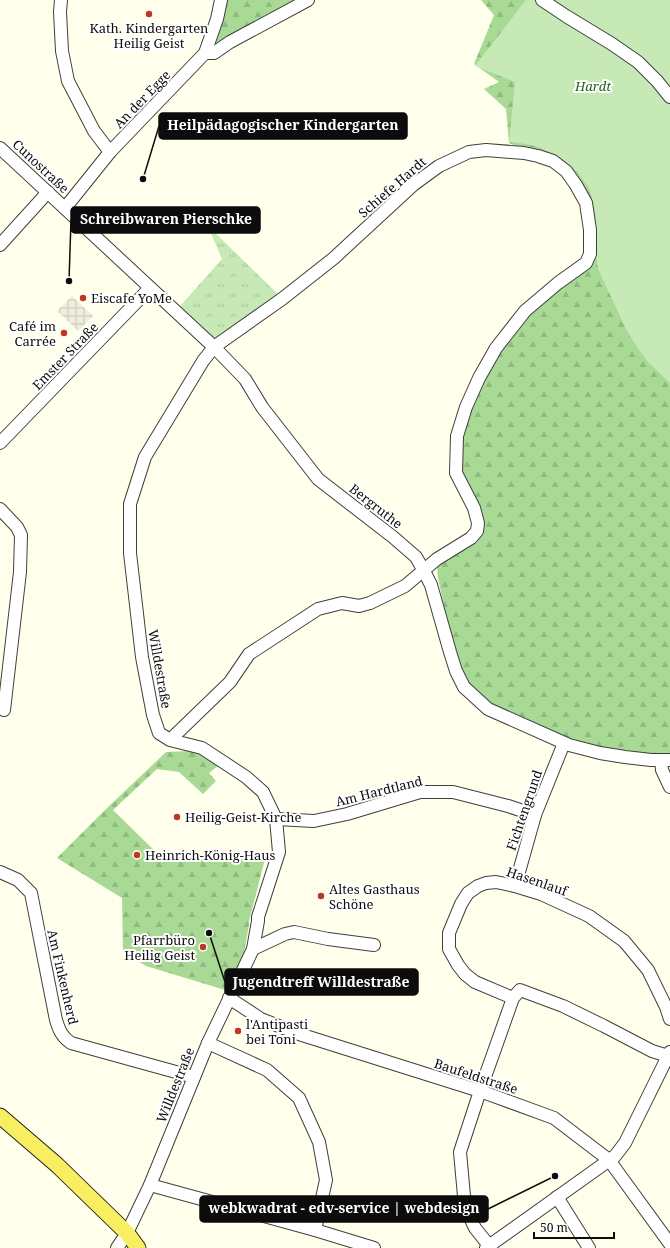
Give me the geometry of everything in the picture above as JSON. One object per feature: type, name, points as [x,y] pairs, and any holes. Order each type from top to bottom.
[{"type":"main road","points":[[0,1116],[57,1165],[127,1233],[138,1248]]},
{"type":"street","points":[[61,0],[60,12],[62,51],[68,81],[94,131],[110,152]]},
{"type":"street","name":"An der Egge","points":[[65,208],[110,152],[206,53],[217,19],[221,0]]},
{"type":"street","points":[[206,53],[214,53],[230,42],[308,0]]},
{"type":"street","points":[[542,0],[638,62],[657,81],[670,97]]},
{"type":"street","name":"Cunostraße","points":[[0,148],[150,288]]},
{"type":"street","name":"Schiefe Hardt","points":[[214,347],[282,299],[334,258],[413,185],[439,166],[453,158],[469,152],[486,150],[524,153],[553,161],[566,171],[586,202],[590,230],[590,254],[586,263],[558,283],[525,310],[496,348],[479,378],[466,407],[457,436],[456,473],[474,508],[478,523],[477,531],[470,538],[437,559],[424,570]]},
{"type":"street","points":[[0,244],[48,192]]},
{"type":"street","name":"Bergruthe","points":[[150,288],[214,347],[244,379],[262,407],[318,479],[416,557],[431,585],[454,664],[464,686],[488,709],[564,743],[625,758],[666,760]]},
{"type":"street","name":"Emster Straße","points":[[0,443],[150,288]]},
{"type":"street","name":"Willdestraße","points":[[117,1248],[127,1233],[150,1185],[208,1043],[253,949],[258,917],[279,852],[276,819],[263,792],[246,777],[202,748],[170,740],[159,733],[155,721],[142,657],[130,553],[130,504],[145,457],[203,361],[214,347]]},
{"type":"street","points":[[0,509],[17,527],[21,535],[20,572],[4,710]]},
{"type":"street","points":[[170,740],[230,682],[249,654],[318,608],[342,603],[359,606],[370,603],[405,586],[424,570]]},
{"type":"street","name":"Fichtengrund","points":[[515,886],[535,815],[564,743]]},
{"type":"street","points":[[666,760],[662,770],[670,787]]},
{"type":"street","name":"Am Hardtland","points":[[276,819],[314,821],[347,814],[420,792],[453,792],[508,806],[535,815]]},
{"type":"street","name":"Am Finkenherd","points":[[1,872],[18,880],[31,893],[56,1020],[60,1032],[65,1039],[71,1043],[194,1077]]},
{"type":"street","name":"Hasenlauf","points":[[513,998],[475,982],[465,974],[458,965],[450,949],[449,933],[460,904],[468,893],[478,886],[486,883],[496,882],[541,894],[589,916],[624,941],[648,970],[666,1007],[670,1019]]},
{"type":"street","points":[[253,949],[285,934],[294,932],[328,939],[374,945]]},
{"type":"street","points":[[520,990],[563,1006],[652,1051],[669,1054],[625,1143],[615,1156],[489,1247],[475,1228],[465,1207],[460,1152],[513,998],[520,990]]},
{"type":"street","name":"Baufeldstraße","points":[[229,998],[261,1019],[299,1034],[480,1091],[554,1118],[609,1160],[670,1244]]},
{"type":"street","points":[[208,1043],[267,1070],[299,1098],[319,1142],[326,1180],[315,1230]]},
{"type":"street","points":[[150,1185],[315,1230],[374,1248]]},
{"type":"street","points":[[557,1197],[589,1248]]},
{"type":"green space","points":[[226,0],[299,0],[215,47]]},
{"type":"green space","points":[[481,0],[670,0],[670,755],[638,755],[611,751],[545,730],[490,705],[480,697],[461,675],[452,644],[437,567],[438,562],[478,536],[460,462],[461,443],[472,408],[483,378],[498,353],[532,311],[593,259],[585,188],[522,148],[509,143],[506,109],[484,89],[499,82],[474,64],[494,15]]},
{"type":"green space","name":"Hardt","points":[[526,0],[670,0],[670,383],[648,362],[637,347],[627,331],[598,269],[596,256],[596,220],[589,188],[577,171],[562,159],[541,148],[527,144],[509,142],[515,82],[475,66]]},
{"type":"green space","points":[[208,226],[281,297],[214,347],[178,314],[181,305],[222,259]]},
{"type":"green space","points":[[189,751],[201,755],[218,766],[209,773],[216,781],[203,794],[179,772],[157,769],[113,810],[160,856],[265,859],[249,921],[244,953],[225,990],[146,966],[123,952],[122,898],[57,858],[166,752]]},
{"type":"shaded area","points":[[72,296],[93,316],[78,331],[57,311]]},
{"type":"place","name":"Kath. Kindergarten Heilig Geist","points":[[149,14]]},
{"type":"place","name":"Heilpädagogischer Kindergarten","points":[[143,179]]},
{"type":"place","name":"Schreibwaren Pierschke","points":[[69,281]]},
{"type":"place","name":"Eiscafe YoMe","points":[[83,298]]},
{"type":"place","name":"Café im Carrée","points":[[64,333]]},
{"type":"place","name":"Heilig-Geist-Kirche","points":[[177,817]]},
{"type":"place","name":"Heinrich-König-Haus","points":[[137,855]]},
{"type":"place","name":"Altes Gasthaus Schöne","points":[[321,896]]},
{"type":"place","name":"Jugendtreff Willdestraße","points":[[209,933]]},
{"type":"place","name":"Pfarrbüro Heilig Geist","points":[[203,947]]},
{"type":"place","name":"l'Antipasti bei Toni","points":[[238,1031]]},
{"type":"place","name":"webkwadrat - edv-service | webdesign","points":[[555,1176]]}]
